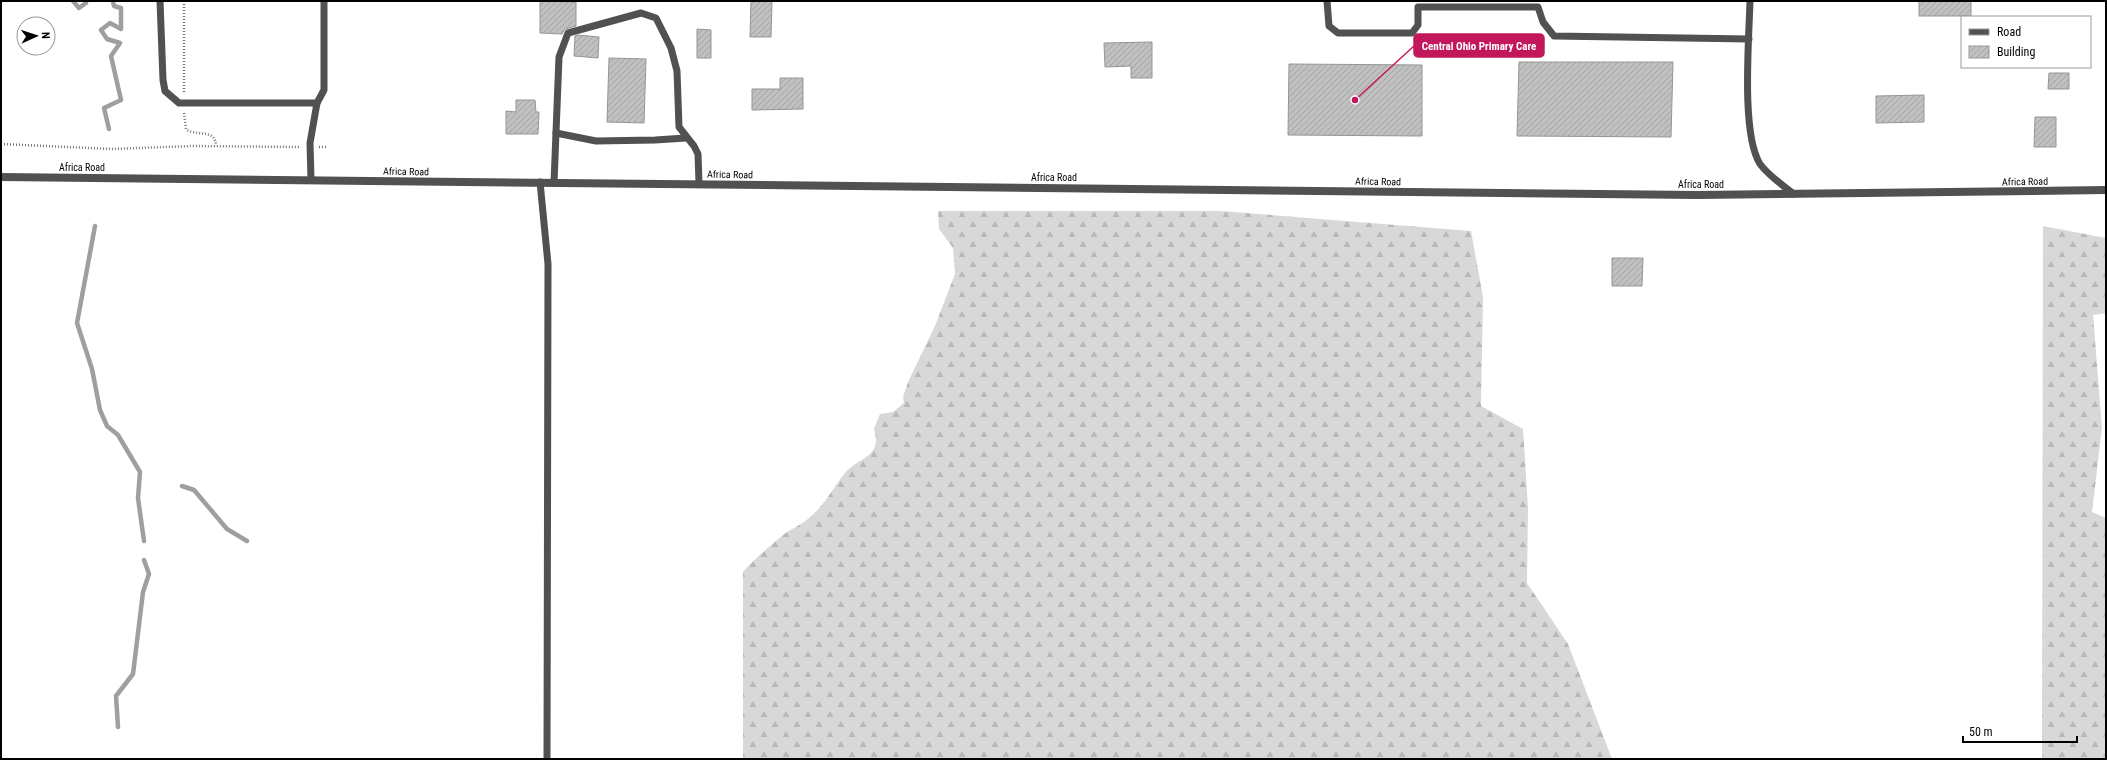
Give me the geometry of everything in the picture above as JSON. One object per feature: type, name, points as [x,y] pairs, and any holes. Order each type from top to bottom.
[{"type":"street","name":"Africa Road","points":[[1,177],[699,183],[1698,195],[2106,190]]},
{"type":"lane","points":[[160,1],[163,80],[165,91],[179,103],[317,103]]},
{"type":"lane","points":[[311,180],[310,147],[317,103],[324,90],[324,1]]},
{"type":"lane","points":[[1327,1],[1328,26],[1338,33],[1412,33],[1418,25],[1418,4],[1538,7],[1543,22],[1554,36],[1749,38]]},
{"type":"lane","points":[[1750,1],[1749,118],[1753,148],[1760,163],[1769,174],[1794,194]]},
{"type":"lane","points":[[554,182],[559,57],[568,33],[641,13],[656,18],[671,48],[677,71],[679,127],[686,138],[694,146],[698,154],[699,183]]},
{"type":"lane","points":[[556,133],[596,140],[655,140],[686,138]]},
{"type":"lane","points":[[540,182],[548,264],[548,759]]},
{"type":"path","points":[[184,1],[184,96]]},
{"type":"path","points":[[184,111],[186,129],[191,133],[210,134],[214,137],[216,146]]},
{"type":"path","points":[[1,144],[112,149],[216,146],[327,147]]},
{"type":"green space","points":[[938,211],[1221,211],[1471,231],[1483,297],[1481,406],[1523,429],[1528,508],[1527,583],[1568,644],[1612,759],[743,759],[743,572],[757,557],[783,535],[803,523],[814,513],[845,473],[868,456],[872,451],[875,446],[876,439],[874,429],[880,414],[893,412],[904,403],[903,397],[908,382],[935,326],[955,274],[953,248],[939,229]]},
{"type":"green space","points":[[2043,226],[2106,238],[2106,313],[2093,315],[2102,428],[2092,512],[2106,518],[2106,759],[2042,759]]},
{"type":"building","points":[[540,1],[576,2],[576,26],[565,29],[562,34],[540,33]]},
{"type":"building","points":[[751,1],[772,1],[771,37],[750,37]]},
{"type":"building","points":[[1919,1],[1971,1],[1971,16],[1919,16]]},
{"type":"building","points":[[697,29],[711,30],[711,58],[697,58]]},
{"type":"building","points":[[575,36],[599,37],[598,58],[574,56]]},
{"type":"building","points":[[1152,42],[1152,78],[1131,78],[1131,66],[1105,67],[1104,43]]},
{"type":"building","points":[[609,58],[646,59],[644,123],[607,122]]},
{"type":"building","points":[[1519,62],[1673,62],[1671,137],[1517,136]]},
{"type":"building","points":[[1289,64],[1422,65],[1422,136],[1288,135]]},
{"type":"building","points":[[2049,73],[2069,73],[2069,89],[2048,89]]},
{"type":"building","points":[[780,78],[803,78],[803,109],[752,110],[752,89],[780,89]]},
{"type":"building","points":[[1924,95],[1924,122],[1876,123],[1876,96]]},
{"type":"building","points":[[516,100],[535,100],[536,112],[539,112],[538,134],[506,134],[506,111],[516,112]]},
{"type":"building","points":[[2035,117],[2056,117],[2056,147],[2034,147]]},
{"type":"building","points":[[1612,258],[1643,258],[1642,286],[1612,286]]},
{"type":"waterway","points":[[73,1],[79,8],[86,3],[85,1]]},
{"type":"waterway","points":[[109,129],[104,108],[121,100],[111,56],[120,43],[107,39],[101,30],[110,23],[121,29],[121,8],[114,6],[113,1]]},
{"type":"waterway","points":[[95,226],[77,323],[92,369],[100,410],[107,426],[118,435],[140,472],[138,498],[144,541]]},
{"type":"waterway","points":[[182,486],[194,490],[227,529],[247,541]]},
{"type":"waterway","points":[[118,727],[116,696],[133,674],[143,592],[149,574],[144,560]]},
{"type":"place","name":"Central Ohio Primary Care","points":[[1355,100]]}]
